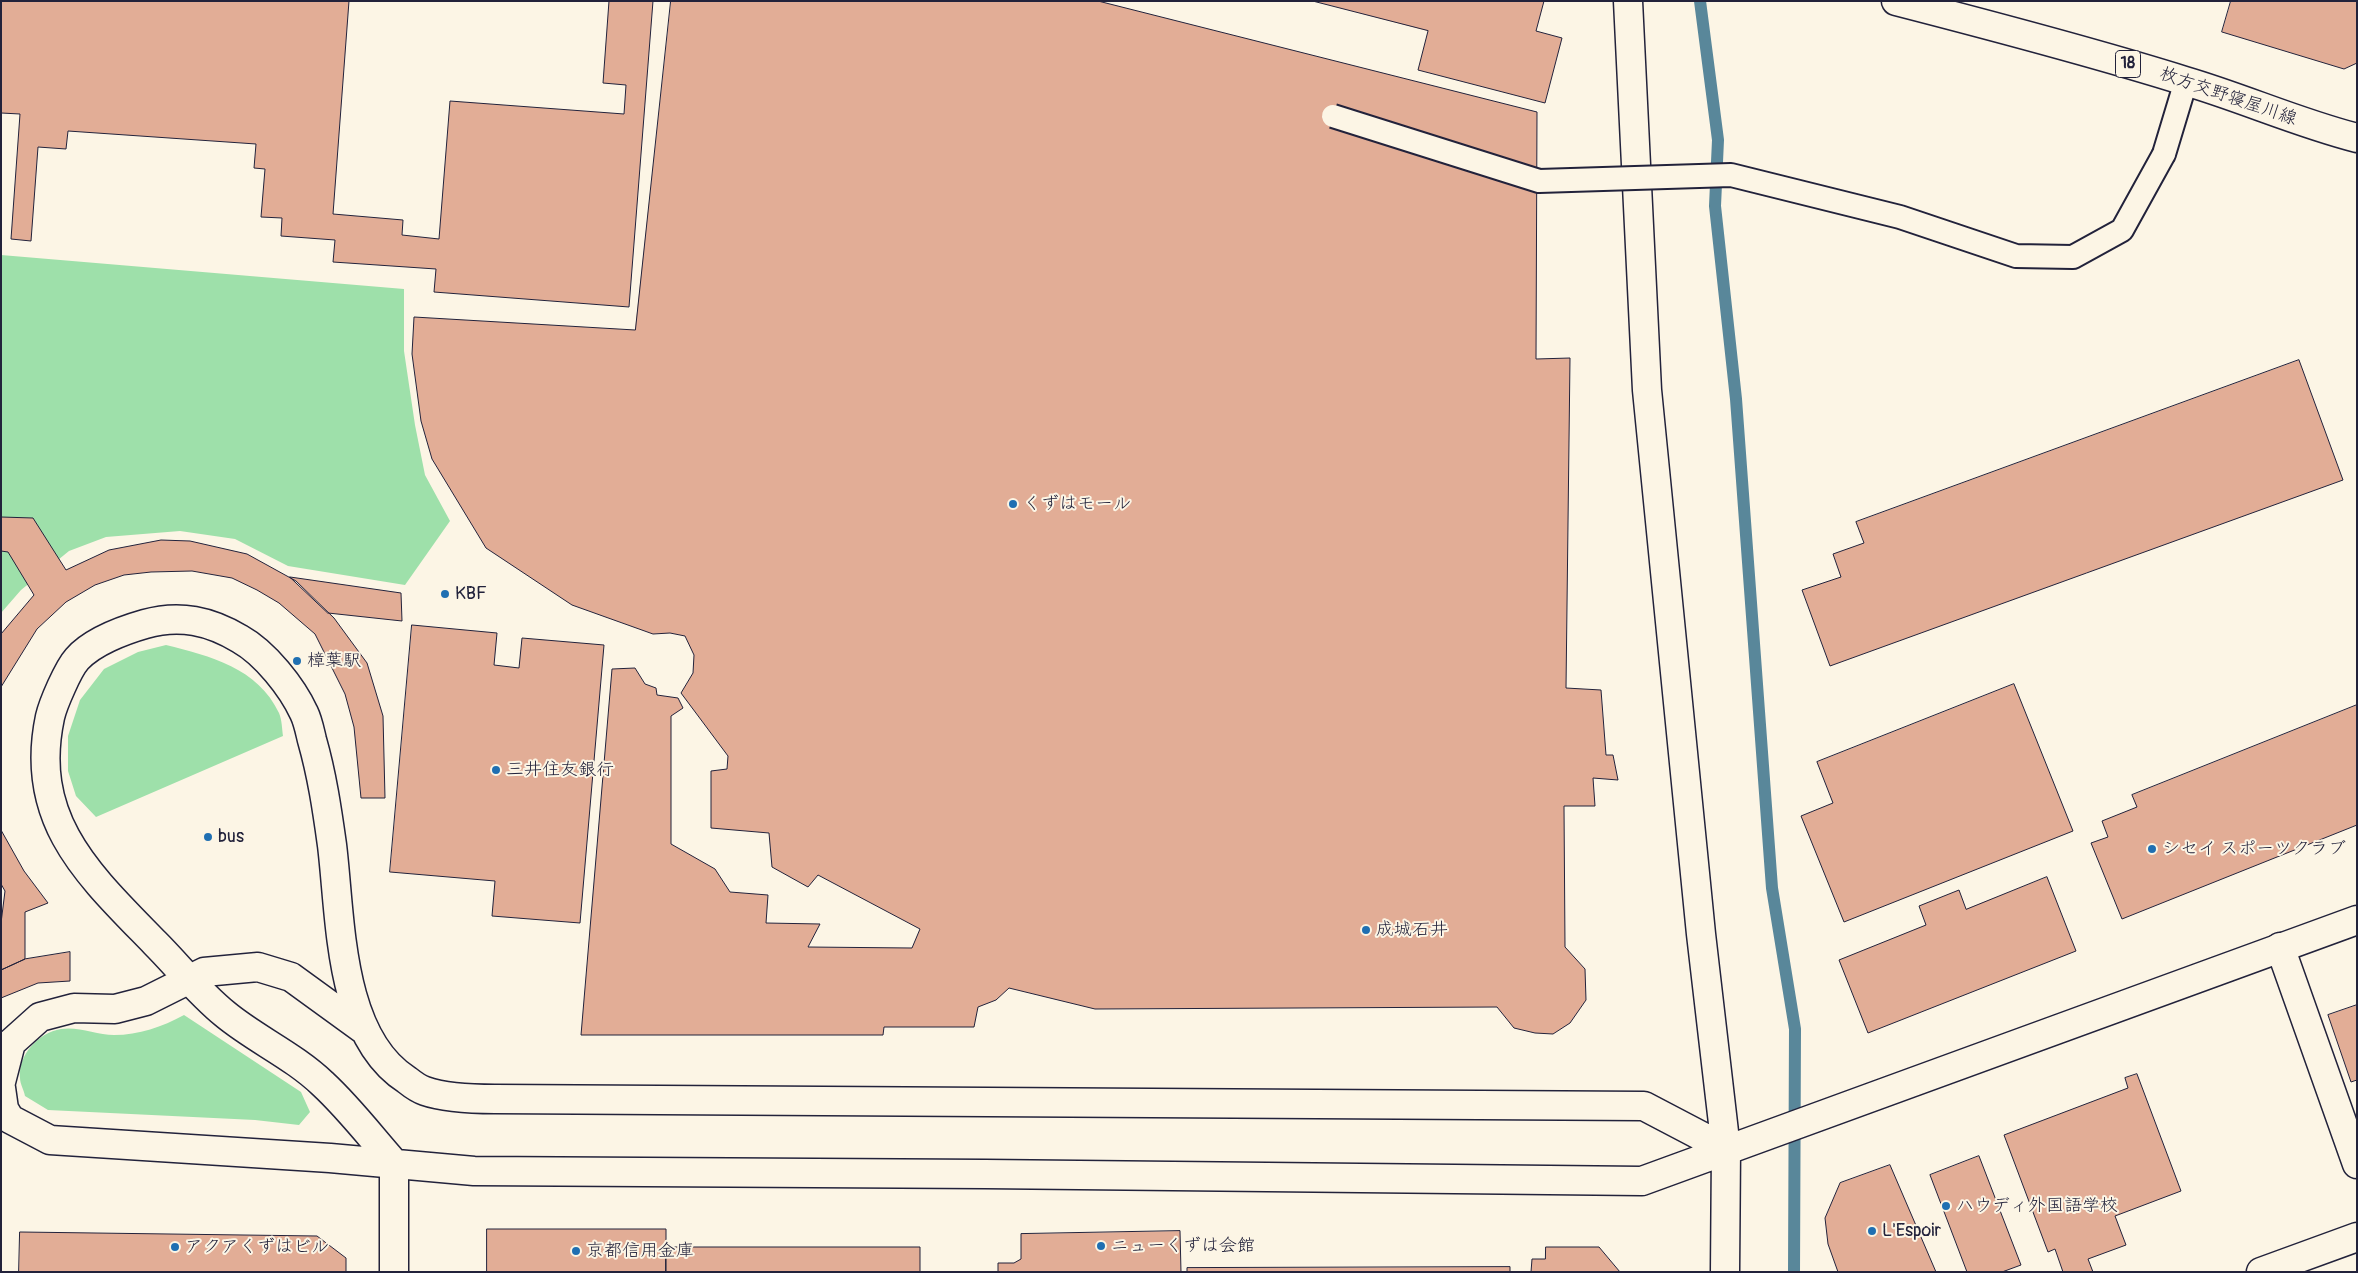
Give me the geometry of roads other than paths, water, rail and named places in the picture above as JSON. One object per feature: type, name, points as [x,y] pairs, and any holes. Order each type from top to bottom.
[{"type":"street","points":[[1628,1],[1647,390],[1701,934],[1726,1149],[1725,1272]]},
{"type":"street","name":"枚方交野寝屋川線","points":[[1896,1],[2040,38],[2186,81],[2328,130],[2357,138]]},
{"type":"street","points":[[394,1272],[394,1163],[322,1082],[224,1013],[109,895],[68,844],[53,809],[46,776],[46,742],[53,705],[76,660],[113,634],[150,622],[186,618],[214,626],[260,651],[275,669],[305,714],[322,776],[347,976],[364,1030],[377,1054],[393,1071],[424,1091],[473,1099],[1644,1106],[1726,1149]]},
{"type":"street","points":[[1,1088],[4,1109],[10,1119],[50,1140],[489,1171],[1642,1181],[2357,920]]},
{"type":"street","points":[[2280,947],[2357,1164]]},
{"type":"street","points":[[1,1082],[11,1043],[40,1017],[74,1008],[115,1009],[146,1001],[204,972],[258,967],[291,977],[364,1030]]},
{"type":"street","points":[[2261,1272],[2357,1237]]},
{"type":"lane","points":[[1333,116],[1539,182],[1731,175],[1900,216],[2016,256],[2073,257],[2122,230],[2164,154],[2186,81]]},
{"type":"waterway","points":[[1700,1],[1718,140],[1715,206],[1736,399],[1772,888],[1795,1029],[1794,1272]]},
{"type":"place","name":"くずはモール","points":[[1013,504]]},
{"type":"place","name":"KBF","points":[[445,594]]},
{"type":"place","name":"樟葉駅","points":[[297,661]]},
{"type":"place","name":"三井住友銀行","points":[[496,770]]},
{"type":"place","name":"bus","points":[[208,837]]},
{"type":"place","name":"シセイ スポーツクラブ","points":[[2152,849]]},
{"type":"place","name":"成城石井","points":[[1366,930]]},
{"type":"place","name":"ハウディ外国語学校","points":[[1946,1206]]},
{"type":"place","name":"L'Espoir","points":[[1872,1231]]},
{"type":"place","name":"ニューくずは会館","points":[[1101,1246]]},
{"type":"place","name":"アクアくずはビル","points":[[175,1247]]},
{"type":"place","name":"京都信用金庫","points":[[576,1251]]}]
